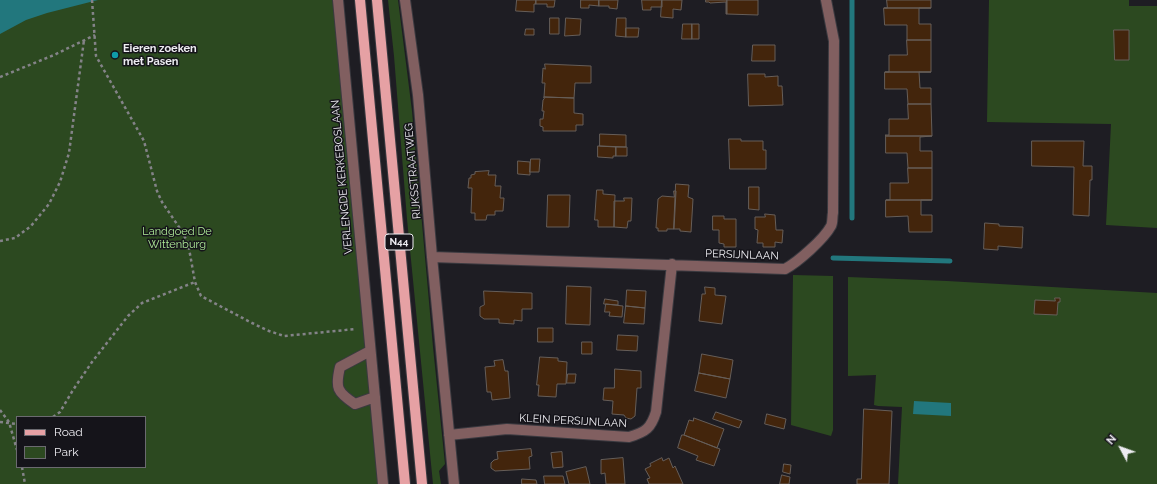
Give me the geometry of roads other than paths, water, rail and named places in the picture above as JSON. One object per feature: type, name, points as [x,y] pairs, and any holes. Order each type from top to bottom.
[{"type":"main road","name":"N44","points":[[360,0],[405,484]]},
{"type":"main road","name":"RIJKSSTRAATWEG","points":[[377,0],[422,484]]},
{"type":"street","name":"VERLENGDE KERKEBOSLAAN","points":[[338,0],[383,484]]},
{"type":"street","name":"RIJKSSTRAATWEG","points":[[406,0],[418,95],[454,484]]},
{"type":"street","name":"PERSIJNLAAN","points":[[432,257],[785,268],[795,263],[822,237],[831,225],[833,213],[834,41],[826,0]]},
{"type":"street","name":"KLEIN PERSIJNLAAN","points":[[449,435],[507,429],[629,437],[644,432],[653,422],[656,412],[672,264]]},
{"type":"street","points":[[370,351],[340,367],[337,382],[342,395],[355,404],[375,397]]},
{"type":"water","points":[[0,0],[98,0],[26,20],[0,34]]},
{"type":"water","points":[[914,401],[951,403],[951,416],[913,414]]},
{"type":"waterway","points":[[852,0],[852,218]]},
{"type":"waterway","points":[[833,258],[950,261]]},
{"type":"place","name":"Eieren zoeken met Pasen","points":[[115,55]]},
{"type":"park label","name":"Landgoed De Wittenburg","points":[[177,238]]}]
